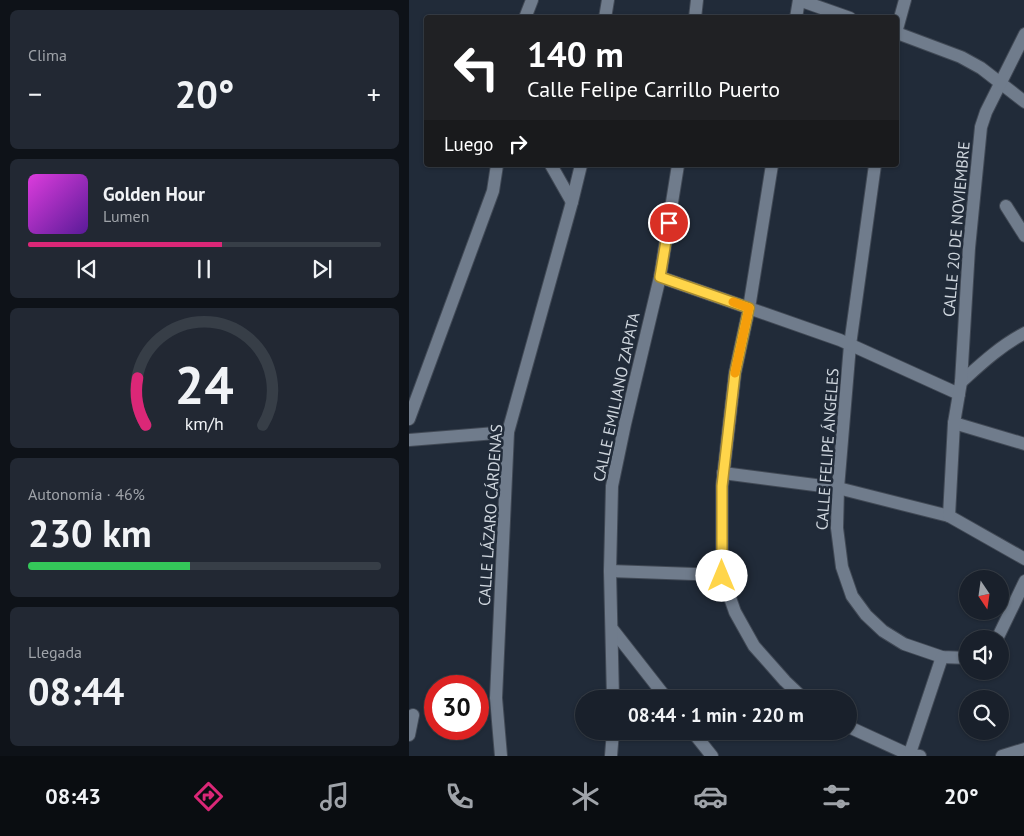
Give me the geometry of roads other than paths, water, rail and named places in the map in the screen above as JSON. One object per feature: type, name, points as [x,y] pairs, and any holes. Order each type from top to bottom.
[{"type":"street","points":[[526,15],[532,0]]},
{"type":"street","points":[[606,15],[608,0]]},
{"type":"street","points":[[695,15],[697,0]]},
{"type":"street","points":[[796,15],[799,0],[842,15]]},
{"type":"street","points":[[899,22],[905,0]]},
{"type":"street","points":[[899,34],[961,57],[981,68],[1024,102]]},
{"type":"street","name":"CALLE 20 DE NOVIEMBRE","points":[[949,516],[954,423],[959,388],[969,248],[981,127],[985,112],[1024,34]]},
{"type":"street","points":[[409,420],[493,191],[497,167]]},
{"type":"street","points":[[552,167],[572,202]]},
{"type":"street","name":"CALLE LÁZARO CÁRDENAS","points":[[501,756],[496,698],[508,432],[581,167]]},
{"type":"street","name":"CALLE EMILIANO ZAPATA","points":[[613,690],[613,630],[610,571],[612,486],[660,277],[678,167]]},
{"type":"street","points":[[772,167],[749,308],[735,373],[722,486],[722,576],[735,612],[754,646],[794,690]]},
{"type":"street","name":"CALLE FELIPE ÁNGELES","points":[[875,167],[850,345],[838,488],[837,528],[841,567],[852,596],[866,615],[883,631],[904,644],[942,657],[959,658]]},
{"type":"street","points":[[1006,206],[1024,236]]},
{"type":"street","points":[[660,277],[850,345],[959,388],[989,356],[1009,341],[1024,333]]},
{"type":"street","points":[[954,423],[1024,444]]},
{"type":"street","points":[[409,440],[508,432]]},
{"type":"street","points":[[723,473],[838,488],[949,516],[1024,559]]},
{"type":"street","points":[[610,571],[722,576]]},
{"type":"street","points":[[1001,630],[1024,581]]},
{"type":"street","points":[[613,630],[660,690]]},
{"type":"street","points":[[857,731],[913,756],[942,657]]},
{"type":"street","points":[[409,734],[413,715]]},
{"type":"street","points":[[611,756],[612,740]]},
{"type":"street","points":[[699,740],[712,756]]},
{"type":"street","points":[[1002,756],[1024,749]]}]
